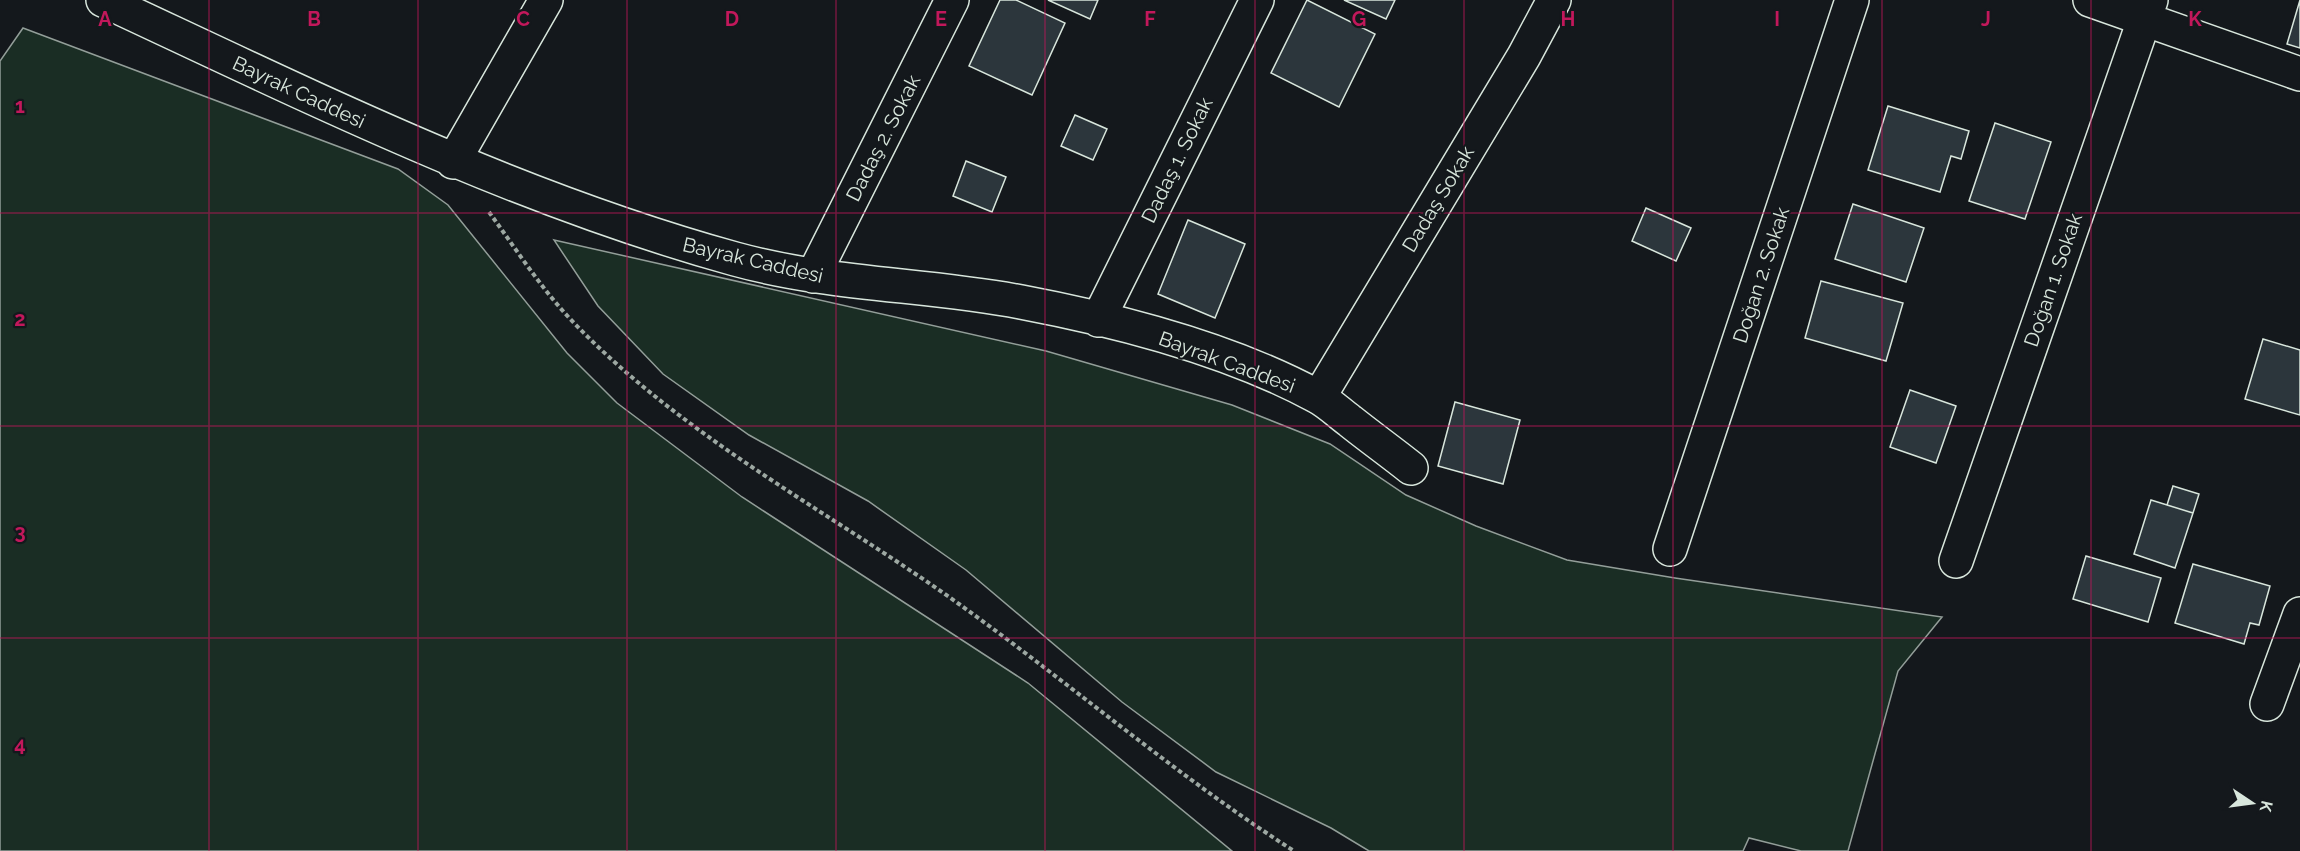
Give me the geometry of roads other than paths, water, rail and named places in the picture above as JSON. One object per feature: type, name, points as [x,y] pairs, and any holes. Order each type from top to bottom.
[{"type":"street","name":"Bayrak Caddesi","points":[[104,0],[453,162],[660,237],[739,260],[813,276],[1020,302],[1098,320],[1208,351],[1260,370],[1319,397],[1412,468]]},
{"type":"street","points":[[453,162],[546,0]]},
{"type":"street","name":"Dadaş 2. Sokak","points":[[813,276],[952,0]]},
{"type":"street","name":"Dadaş 1. Sokak","points":[[1098,320],[1257,0]]},
{"type":"street","name":"Dadaş Sokak","points":[[1319,397],[1524,56],[1554,0]]},
{"type":"street","name":"Doğan 2. Sokak","points":[[1670,549],[1852,0]]},
{"type":"street","points":[[2090,0],[2147,10],[2300,74]]},
{"type":"street","name":"Doğan 1. Sokak","points":[[1956,561],[2147,10]]},
{"type":"street","points":[[2267,704],[2300,614]]}]
